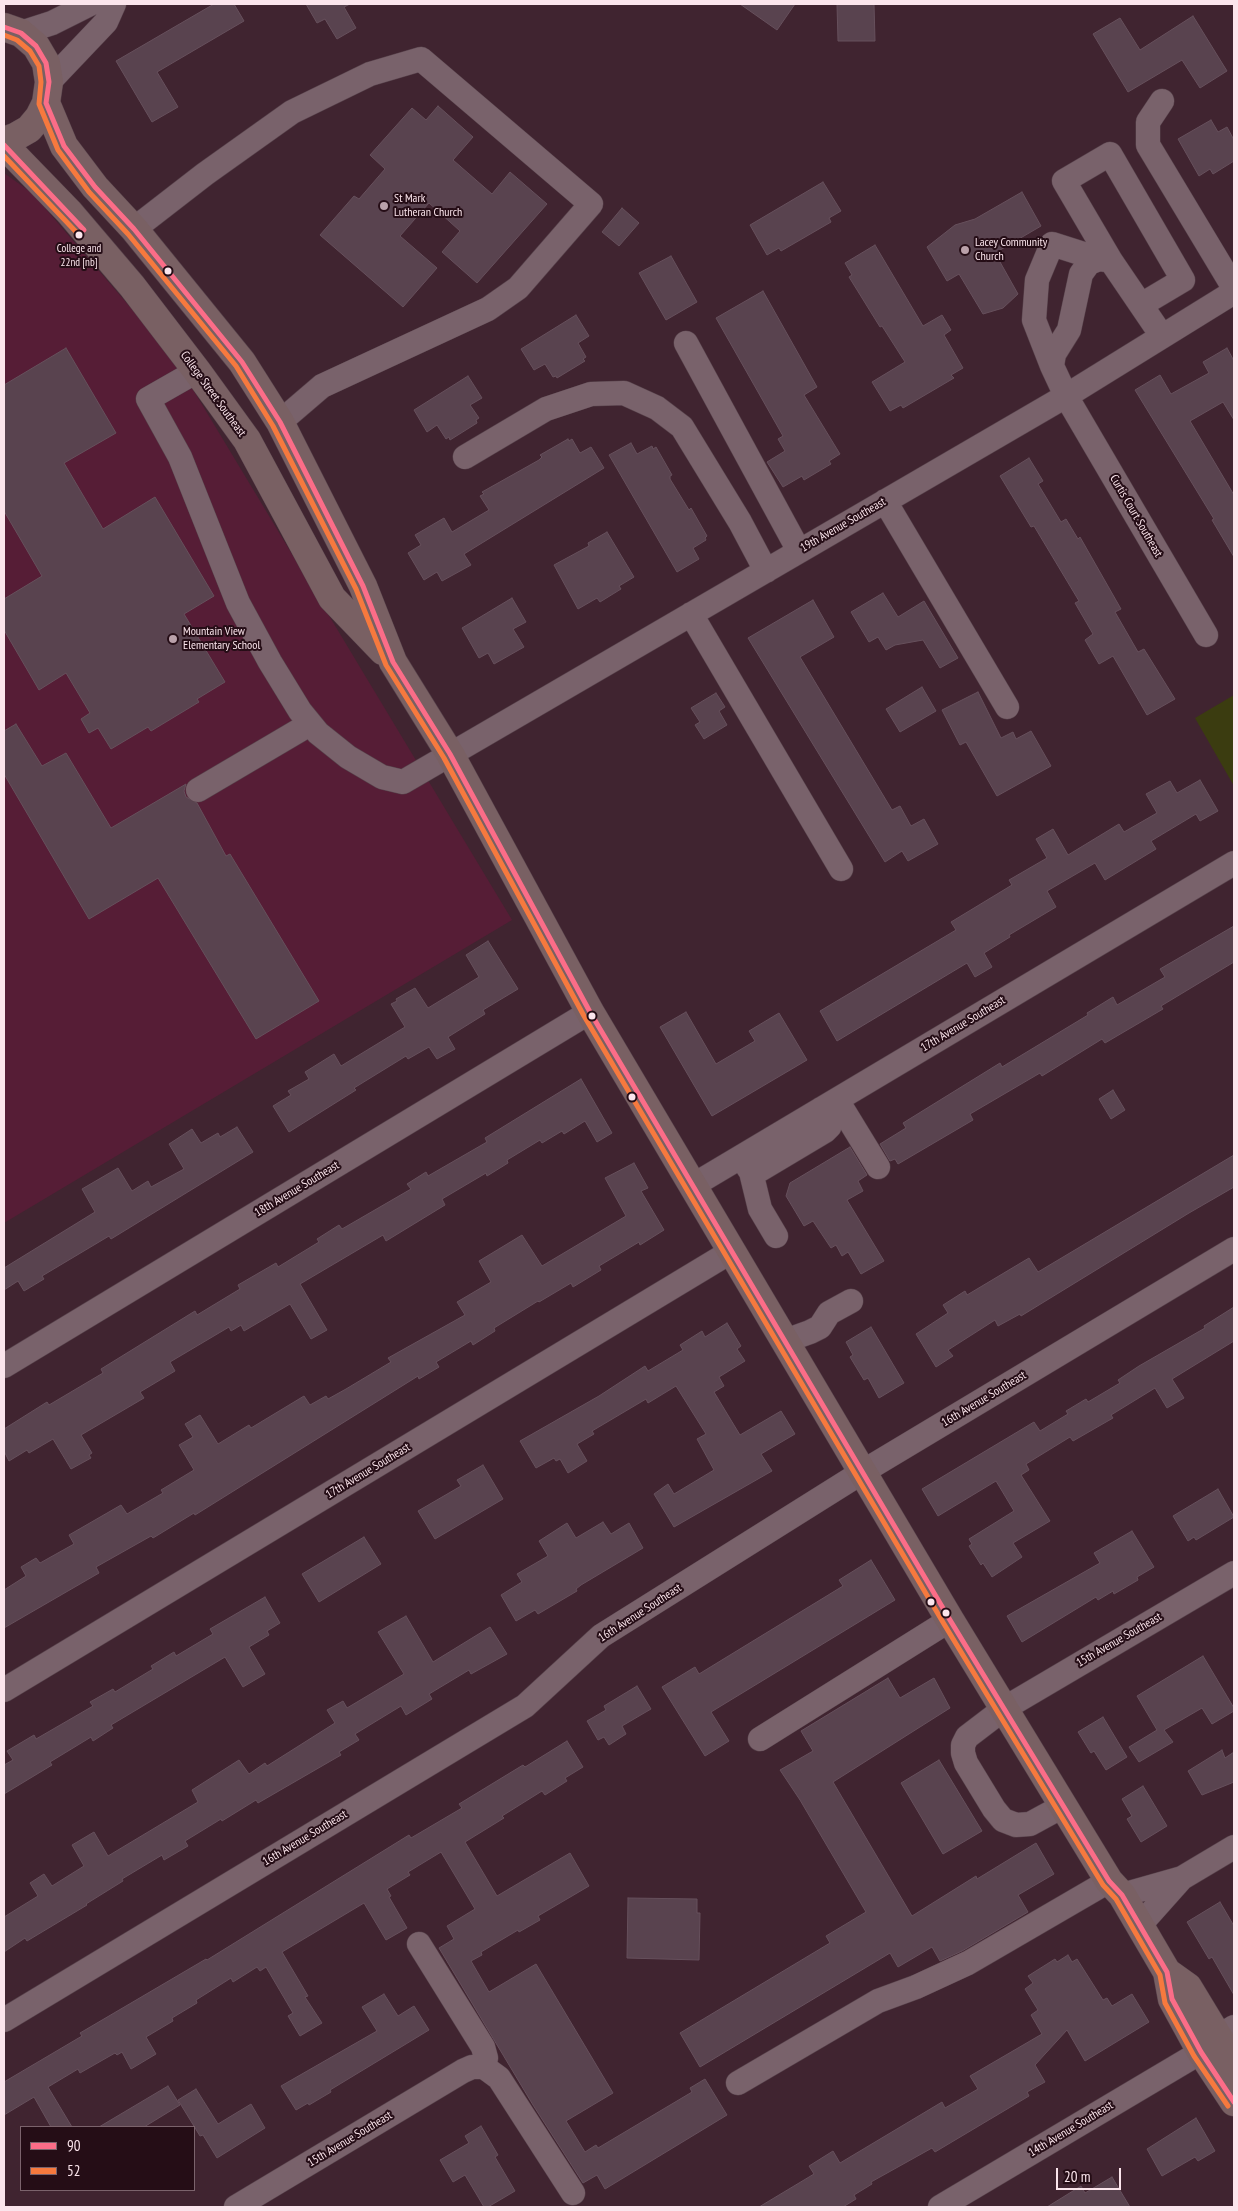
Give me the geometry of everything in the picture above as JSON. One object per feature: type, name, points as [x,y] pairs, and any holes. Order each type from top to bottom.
[{"type":"main road","name":"College Street Southeast","points":[[12,30],[36,46],[46,63],[48,93],[64,146],[95,187],[134,229],[242,362],[280,422],[363,586],[393,662],[450,754],[590,1012],[950,1620],[1063,1806],[1140,1925],[1167,1972],[1172,1999],[1218,2038],[1234,2063]]},
{"type":"main road","points":[[4,141],[29,129],[39,117],[48,93]]},
{"type":"main road","name":"College Street Southeast","points":[[4,145],[68,212],[126,278],[198,371],[247,440],[332,598],[393,662]]},
{"type":"main road","name":"College Street Southeast","points":[[1218,2038],[1234,2102]]},
{"type":"street","points":[[12,30],[52,24],[90,4]]},
{"type":"street","points":[[48,93],[106,22],[114,4]]},
{"type":"street","points":[[134,229],[205,174],[292,112],[370,74],[422,59],[591,204],[518,288],[488,309],[322,386],[280,422]]},
{"type":"street","points":[[1162,102],[1148,122],[1148,145],[1234,288]]},
{"type":"street","points":[[1140,305],[1183,280],[1110,154],[1064,181],[1105,260],[1162,336]]},
{"type":"street","name":"Curtis Court Southeast","points":[[1105,260],[1052,244],[1038,280],[1034,320],[1066,396],[1206,635]]},
{"type":"street","points":[[1052,366],[1054,354],[1069,330],[1082,274],[1089,263],[1105,260]]},
{"type":"street","name":"19th Avenue Southeast","points":[[310,724],[318,733],[348,757],[382,776],[403,782],[1066,396],[1234,292]]},
{"type":"street","points":[[686,343],[799,551]]},
{"type":"street","points":[[198,371],[148,399],[180,457],[238,603],[270,662],[310,724],[198,790]]},
{"type":"street","points":[[465,458],[546,409],[591,394],[624,393],[657,408],[682,426],[740,522],[766,571]]},
{"type":"street","points":[[885,501],[1007,707]]},
{"type":"street","points":[[691,614],[841,869]]},
{"type":"street","name":"17th Avenue Southeast","points":[[692,1186],[746,1164],[829,1104],[1234,863]]},
{"type":"street","name":"18th Avenue Southeast","points":[[4,1366],[590,1012]]},
{"type":"street","points":[[829,1104],[878,1167]]},
{"type":"street","points":[[746,1164],[760,1209],[776,1236]]},
{"type":"street","name":"16th Avenue Southeast","points":[[4,2020],[525,1706],[601,1636],[864,1472],[1234,1249]]},
{"type":"street","name":"17th Avenue Southeast","points":[[4,1690],[732,1251]]},
{"type":"street","points":[[785,1341],[805,1335],[820,1327],[829,1313],[851,1301]]},
{"type":"street","name":"15th Avenue Southeast","points":[[1063,1806],[1030,1824],[1016,1825],[1003,1820],[970,1771],[963,1753],[967,1738],[1005,1708],[1234,1572]]},
{"type":"street","points":[[760,1739],[950,1620]]},
{"type":"street","points":[[1140,1925],[1182,1878],[1234,1847]]},
{"type":"street","points":[[738,2083],[878,2001],[916,1987],[968,1963],[1116,1888],[1182,1878]]},
{"type":"street","points":[[419,1944],[483,2047],[486,2058],[474,2069],[499,2078],[573,2193]]},
{"type":"street","name":"14th Avenue Southeast","points":[[940,2207],[1218,2038]]},
{"type":"street","name":"15th Avenue Southeast","points":[[249,2204],[474,2069]]},
{"type":"shaded area","name":"Mountain View Elementary School","points":[[4,173],[32,193],[174,358],[512,920],[4,1223]]},
{"type":"shaded area","points":[[1234,695],[1234,786],[1195,718]]},
{"type":"building","points":[[214,4],[234,4],[244,21],[157,72],[178,107],[152,122],[116,61]]},
{"type":"building","points":[[306,4],[350,4],[344,7],[356,28],[337,39],[325,19],[317,23]]},
{"type":"building","points":[[740,4],[795,4],[777,30]]},
{"type":"building","points":[[837,4],[874,4],[875,41],[838,41]]},
{"type":"building","points":[[1193,16],[1227,71],[1200,88],[1182,60],[1128,92],[1093,34],[1120,18],[1140,50]]},
{"type":"building","name":"St Mark Lutheran Church","points":[[438,106],[473,137],[453,160],[492,194],[510,172],[547,204],[477,283],[442,252],[460,231],[429,203],[400,236],[437,268],[403,307],[320,235],[354,196],[359,199],[385,169],[370,155],[412,108],[426,120]]},
{"type":"building","points":[[1211,120],[1218,132],[1227,127],[1234,140],[1234,161],[1213,174],[1210,169],[1199,176],[1178,139]]},
{"type":"building","points":[[823,182],[841,211],[829,218],[831,222],[781,251],[779,248],[767,255],[750,225]]},
{"type":"building","name":"Lacey Community Church","points":[[1022,192],[1041,226],[995,253],[1018,294],[1003,308],[983,314],[959,274],[947,281],[927,247],[955,225],[975,219]]},
{"type":"building","points":[[622,208],[639,223],[619,246],[602,232]]},
{"type":"building","points":[[875,245],[923,326],[942,315],[951,330],[944,335],[963,368],[951,375],[954,378],[903,408],[901,405],[890,411],[872,382],[905,362],[882,326],[880,327],[849,277],[852,275],[845,263]]},
{"type":"building","points":[[671,256],[697,302],[666,320],[639,273]]},
{"type":"building","points":[[763,291],[817,387],[804,395],[840,454],[829,461],[831,464],[804,480],[802,476],[783,487],[767,462],[785,451],[778,439],[783,436],[716,318]]},
{"type":"building","points":[[576,315],[589,336],[578,343],[586,357],[583,359],[585,361],[557,378],[556,376],[553,377],[545,364],[534,370],[521,349]]},
{"type":"building","points":[[66,348],[116,433],[64,463],[103,529],[155,497],[214,596],[184,614],[225,682],[197,699],[199,702],[151,731],[148,727],[111,749],[98,728],[89,733],[81,719],[90,713],[66,673],[39,690],[4,630],[4,599],[42,576],[4,511],[4,385]]},
{"type":"building","points":[[1227,348],[1234,361],[1234,420],[1223,402],[1190,421],[1234,495],[1234,557],[1212,520],[1214,519],[1135,390],[1160,375],[1171,394],[1209,373],[1203,362]]},
{"type":"building","points":[[468,376],[482,398],[470,405],[479,418],[476,420],[477,423],[450,440],[449,437],[446,439],[437,425],[427,432],[414,410]]},
{"type":"building","points":[[568,439],[569,441],[572,439],[580,453],[591,447],[604,468],[464,554],[471,565],[442,581],[437,572],[424,580],[408,553],[421,545],[415,535],[444,518],[452,532],[489,510],[480,496],[484,494],[482,492],[539,460],[542,457],[540,455]]},
{"type":"building","points":[[631,443],[637,454],[652,446],[653,449],[656,447],[672,475],[670,479],[689,510],[691,508],[707,536],[706,540],[693,548],[699,559],[677,572],[609,455]]},
{"type":"building","points":[[1029,458],[1043,481],[1038,484],[1061,522],[1066,519],[1078,539],[1080,537],[1121,609],[1115,612],[1138,652],[1144,649],[1175,699],[1147,715],[1113,656],[1099,664],[1085,640],[1093,634],[1075,603],[1079,601],[1034,526],[1031,527],[1000,476]]},
{"type":"building","points":[[607,532],[634,577],[619,586],[621,589],[600,602],[597,598],[578,609],[554,565],[589,546],[588,543]]},
{"type":"building","points":[[883,593],[898,617],[924,601],[958,658],[940,668],[923,640],[895,645],[886,650],[878,637],[869,642],[851,612]]},
{"type":"building","points":[[512,598],[526,622],[513,629],[524,647],[494,664],[488,653],[479,658],[462,628]]},
{"type":"building","points":[[813,600],[834,637],[800,657],[892,810],[900,806],[911,826],[924,819],[938,844],[908,861],[902,851],[885,862],[748,638]]},
{"type":"building","points":[[922,687],[936,711],[900,732],[886,709]]},
{"type":"building","points":[[978,692],[1001,738],[1013,732],[1016,739],[1031,731],[1051,766],[997,796],[966,742],[960,745],[942,710]]},
{"type":"building","points":[[716,693],[725,707],[719,711],[727,725],[704,739],[695,725],[700,722],[691,708]]},
{"type":"building","points":[[16,724],[42,766],[66,753],[111,828],[186,784],[184,791],[186,797],[197,803],[226,856],[230,854],[319,1001],[256,1039],[158,878],[89,919],[4,774],[4,731]]},
{"type":"building","points":[[1200,780],[1218,811],[1200,821],[1196,814],[1151,841],[1156,849],[1105,880],[1095,863],[1047,891],[1056,907],[1009,935],[1010,937],[984,953],[992,967],[975,977],[967,963],[837,1041],[820,1011],[956,930],[951,922],[1012,885],[1009,880],[1047,858],[1036,839],[1053,829],[1068,855],[1119,824],[1124,832],[1157,813],[1146,794],[1170,781],[1177,793]]},
{"type":"building","points":[[1234,926],[1234,962],[1161,1006],[1163,1009],[1105,1043],[1102,1039],[1042,1076],[1040,1073],[970,1114],[973,1120],[898,1164],[895,1159],[890,1161],[880,1144],[906,1128],[903,1123],[1000,1063],[1002,1067],[1088,1015],[1087,1013],[1113,997],[1117,1005],[1165,977],[1160,969]]},
{"type":"building","points":[[488,941],[518,989],[483,1010],[485,1014],[448,1037],[455,1049],[437,1059],[429,1047],[408,1059],[406,1056],[289,1132],[273,1106],[291,1095],[288,1091],[309,1079],[305,1072],[334,1054],[341,1066],[405,1027],[391,1004],[415,988],[428,1008],[479,977],[466,955]]},
{"type":"building","points":[[686,1012],[716,1064],[755,1041],[749,1031],[779,1013],[807,1060],[712,1116],[660,1027]]},
{"type":"building","points":[[581,1079],[612,1133],[597,1142],[585,1121],[564,1134],[562,1131],[542,1143],[540,1140],[507,1160],[508,1163],[487,1176],[486,1173],[442,1199],[445,1205],[386,1241],[383,1235],[300,1284],[327,1330],[311,1339],[290,1304],[244,1331],[241,1325],[231,1331],[229,1327],[170,1362],[175,1371],[140,1392],[144,1398],[81,1435],[92,1453],[89,1455],[91,1458],[71,1469],[53,1439],[29,1453],[27,1450],[9,1461],[4,1451],[4,1429],[47,1402],[49,1405],[103,1373],[101,1369],[195,1311],[197,1315],[240,1289],[238,1285],[276,1263],[278,1267],[319,1242],[317,1239],[339,1225],[342,1229],[411,1189],[407,1184],[426,1172],[428,1176],[487,1142],[485,1138]]},
{"type":"building","points":[[1113,1090],[1125,1110],[1111,1119],[1099,1099]]},
{"type":"building","points":[[237,1127],[253,1152],[111,1239],[109,1236],[42,1276],[44,1279],[24,1291],[18,1281],[4,1290],[4,1268],[95,1212],[82,1189],[118,1168],[132,1191],[148,1181],[151,1187],[184,1169],[169,1144],[192,1129],[201,1143],[218,1133],[220,1137]]},
{"type":"building","points":[[850,1147],[867,1175],[858,1181],[863,1191],[847,1200],[884,1261],[861,1274],[848,1252],[842,1256],[836,1245],[831,1248],[813,1221],[804,1226],[786,1196],[790,1183]]},
{"type":"building","points":[[1234,1155],[1234,1187],[1021,1316],[1020,1314],[998,1326],[995,1320],[948,1350],[953,1356],[936,1367],[916,1334],[948,1313],[943,1305],[965,1291],[967,1295],[1029,1258],[1038,1272]]},
{"type":"building","points":[[634,1163],[648,1188],[641,1191],[664,1230],[640,1245],[639,1242],[599,1266],[601,1270],[573,1287],[571,1283],[538,1301],[494,1328],[495,1331],[473,1345],[471,1341],[436,1362],[439,1367],[419,1379],[418,1376],[195,1515],[194,1513],[153,1538],[151,1536],[96,1567],[99,1573],[4,1628],[4,1590],[26,1576],[21,1567],[36,1558],[40,1563],[74,1544],[69,1535],[121,1505],[127,1514],[163,1493],[161,1490],[194,1470],[179,1445],[193,1437],[185,1424],[200,1415],[218,1444],[249,1425],[251,1428],[304,1396],[310,1405],[326,1396],[328,1399],[346,1389],[391,1362],[388,1358],[465,1315],[457,1302],[491,1282],[479,1261],[522,1235],[542,1266],[626,1216],[605,1178]]},
{"type":"building","points":[[1234,1307],[1234,1341],[1172,1379],[1184,1398],[1167,1408],[1155,1388],[1111,1415],[1113,1418],[1073,1441],[1070,1437],[1026,1464],[1029,1470],[1021,1475],[1050,1521],[1013,1543],[1022,1557],[992,1577],[983,1563],[981,1565],[969,1546],[972,1544],[969,1539],[1014,1511],[996,1481],[938,1516],[922,1489],[1034,1422],[1040,1431],[1068,1414],[1066,1411],[1086,1399],[1088,1402],[1120,1383],[1118,1380],[1139,1366],[1205,1328],[1204,1326]]},
{"type":"building","points":[[727,1323],[741,1346],[737,1349],[745,1361],[719,1377],[724,1386],[714,1392],[740,1435],[781,1411],[795,1434],[761,1454],[772,1471],[674,1527],[654,1494],[668,1484],[674,1494],[714,1470],[697,1439],[706,1434],[676,1386],[648,1403],[646,1399],[592,1431],[594,1434],[577,1444],[587,1461],[568,1473],[560,1459],[556,1461],[554,1458],[536,1468],[520,1441],[599,1396],[645,1366],[648,1371],[683,1350],[680,1345],[702,1331],[705,1337]]},
{"type":"building","points":[[871,1327],[904,1383],[879,1398],[868,1378],[864,1380],[850,1357],[853,1355],[846,1342]]},
{"type":"building","points":[[483,1465],[503,1499],[435,1539],[418,1511],[461,1486],[457,1480]]},
{"type":"building","points":[[1218,1489],[1234,1517],[1196,1540],[1194,1537],[1188,1541],[1173,1516]]},
{"type":"building","points":[[603,1522],[611,1534],[629,1523],[643,1548],[581,1585],[576,1589],[577,1591],[538,1614],[535,1610],[516,1621],[501,1595],[522,1582],[517,1574],[548,1556],[539,1541],[567,1523],[576,1538]]},
{"type":"building","points":[[1132,1531],[1154,1567],[1137,1577],[1138,1580],[1114,1594],[1113,1591],[1098,1600],[1096,1597],[1022,1642],[1007,1616],[1100,1563],[1094,1553]]},
{"type":"building","points":[[364,1537],[381,1564],[319,1602],[302,1574]]},
{"type":"building","points":[[871,1560],[895,1600],[711,1712],[729,1741],[705,1756],[662,1687],[695,1667],[699,1674],[843,1586],[839,1580]]},
{"type":"building","points":[[265,1597],[280,1623],[267,1631],[269,1635],[249,1647],[265,1674],[243,1687],[225,1657],[111,1725],[113,1728],[93,1741],[91,1737],[50,1762],[52,1765],[4,1794],[4,1765],[13,1760],[7,1751],[34,1735],[36,1739],[93,1706],[90,1702],[113,1689],[115,1692],[153,1669],[151,1666],[174,1652],[176,1656],[213,1634],[210,1629]]},
{"type":"building","points":[[406,1616],[433,1662],[490,1627],[507,1654],[471,1674],[469,1670],[429,1694],[432,1699],[406,1715],[401,1706],[355,1734],[359,1740],[339,1752],[341,1755],[258,1803],[256,1800],[222,1821],[221,1819],[185,1841],[188,1846],[164,1860],[162,1855],[122,1879],[123,1881],[87,1905],[27,1941],[25,1938],[4,1952],[4,1917],[38,1896],[30,1883],[44,1874],[52,1886],[84,1866],[72,1845],[94,1832],[108,1856],[198,1802],[192,1790],[239,1760],[249,1774],[265,1763],[267,1766],[335,1723],[327,1710],[343,1701],[347,1708],[404,1674],[378,1632]]},
{"type":"building","points":[[1203,1656],[1234,1711],[1212,1724],[1202,1708],[1164,1730],[1173,1742],[1139,1762],[1129,1747],[1157,1730],[1137,1696]]},
{"type":"building","points":[[888,1678],[900,1698],[934,1678],[950,1708],[833,1782],[912,1916],[976,1876],[977,1879],[1036,1843],[1054,1874],[1018,1895],[1028,1912],[962,1951],[940,1961],[932,1947],[898,1967],[890,1953],[700,2067],[680,2033],[830,1943],[826,1936],[866,1912],[800,1800],[780,1770],[813,1751],[801,1731]]},
{"type":"building","points":[[637,1686],[651,1709],[622,1726],[626,1734],[609,1745],[604,1737],[598,1740],[587,1721],[606,1710],[604,1706]]},
{"type":"building","points":[[1103,1717],[1127,1757],[1106,1770],[1094,1751],[1091,1753],[1078,1732]]},
{"type":"building","points":[[567,1741],[583,1767],[565,1778],[567,1781],[545,1795],[542,1791],[502,1816],[504,1818],[465,1842],[497,1896],[570,1853],[589,1886],[538,1916],[540,1920],[519,1932],[518,1930],[481,1952],[482,1955],[471,1961],[489,1992],[536,1964],[613,2093],[566,2121],[585,2152],[596,2145],[598,2148],[692,2092],[690,2088],[705,2079],[727,2115],[605,2189],[597,2175],[583,2183],[533,2105],[439,1948],[454,1939],[447,1926],[475,1909],[441,1852],[408,1872],[410,1875],[387,1889],[391,1896],[389,1897],[407,1928],[386,1940],[364,1903],[282,1952],[308,1996],[305,1997],[322,2023],[300,2036],[288,2016],[293,2013],[266,1967],[260,1971],[257,1967],[233,1982],[231,1978],[196,2000],[197,2003],[172,2018],[173,2021],[146,2037],[156,2054],[131,2069],[122,2052],[117,2055],[115,2053],[80,2073],[78,2069],[48,2087],[71,2126],[50,2126],[34,2097],[4,2115],[4,2082],[82,2036],[80,2033],[207,1960],[409,1835],[411,1838],[462,1808],[459,1804],[523,1765],[525,1767]]},
{"type":"building","points":[[1222,1750],[1225,1758],[1234,1752],[1234,1782],[1202,1795],[1188,1771]]},
{"type":"building","points":[[939,1760],[982,1831],[943,1854],[901,1783]]},
{"type":"building","points":[[1143,1786],[1167,1826],[1141,1842],[1127,1819],[1132,1816],[1122,1799]]},
{"type":"building","points":[[628,1898],[697,1899],[697,1913],[700,1913],[699,1960],[627,1958]]},
{"type":"building","points":[[1220,1902],[1234,1926],[1234,1995],[1212,1957],[1209,1959],[1187,1922]]},
{"type":"building","points":[[1068,1955],[1072,1962],[1077,1959],[1103,2000],[1107,1998],[1112,2006],[1132,1994],[1149,2022],[1085,2061],[1067,2030],[1035,2065],[1045,2082],[1027,2092],[1029,2096],[935,2152],[932,2148],[871,2182],[872,2184],[854,2195],[856,2199],[843,2207],[759,2207],[814,2174],[809,2166],[833,2151],[840,2163],[942,2102],[945,2108],[978,2089],[970,2076],[1042,2034],[1031,2015],[1038,2010],[1025,1989],[1033,1983],[1028,1976],[1055,1959],[1057,1962]]},
{"type":"building","points":[[384,1994],[398,2016],[414,2006],[429,2030],[330,2090],[331,2092],[296,2110],[281,2086],[377,2031],[362,2007]]},
{"type":"building","points":[[168,2086],[180,2105],[146,2126],[101,2126]]},
{"type":"building","points":[[196,2089],[218,2124],[251,2104],[265,2128],[217,2158],[203,2135],[200,2136],[178,2100]]},
{"type":"building","points":[[1196,2118],[1215,2151],[1198,2161],[1195,2157],[1162,2176],[1147,2149]]},
{"type":"building","points":[[481,2126],[498,2155],[495,2157],[515,2191],[488,2207],[484,2207],[465,2175],[453,2182],[440,2160],[469,2143],[465,2136]]},
{"type":"building","points":[[1112,2177],[1130,2207],[1047,2207],[1081,2186],[1085,2193]]},
{"type":"transit line","name":"90","points":[[4,27],[21,33],[36,46],[46,63],[49,82],[46,103],[64,146],[95,187],[134,229],[242,362],[280,422],[363,586],[393,662],[450,754],[590,1012],[950,1620],[1109,1881],[1122,1895],[1167,1972],[1172,1999],[1201,2052],[1234,2102]]},
{"type":"transit line","name":"52","points":[[4,35],[17,40],[30,51],[39,66],[41,82],[39,104],[58,150],[89,192],[128,234],[236,366],[273,426],[356,589],[386,665],[444,758],[584,1016],[944,1624],[1103,1885],[1116,1899],[1160,1975],[1165,2003],[1194,2056],[1228,2106]]},
{"type":"transit line","name":"90","points":[[4,145],[84,230]]},
{"type":"transit line","name":"52","points":[[4,156],[79,235]]},
{"type":"place","name":"St Mark Lutheran Church","points":[[384,206]]},
{"type":"place","name":"College and 22nd [nb]","points":[[79,235]]},
{"type":"place","name":"Lacey Community Church","points":[[965,250]]},
{"type":"place","name":"Mountain View Elementary School","points":[[173,639]]}]
